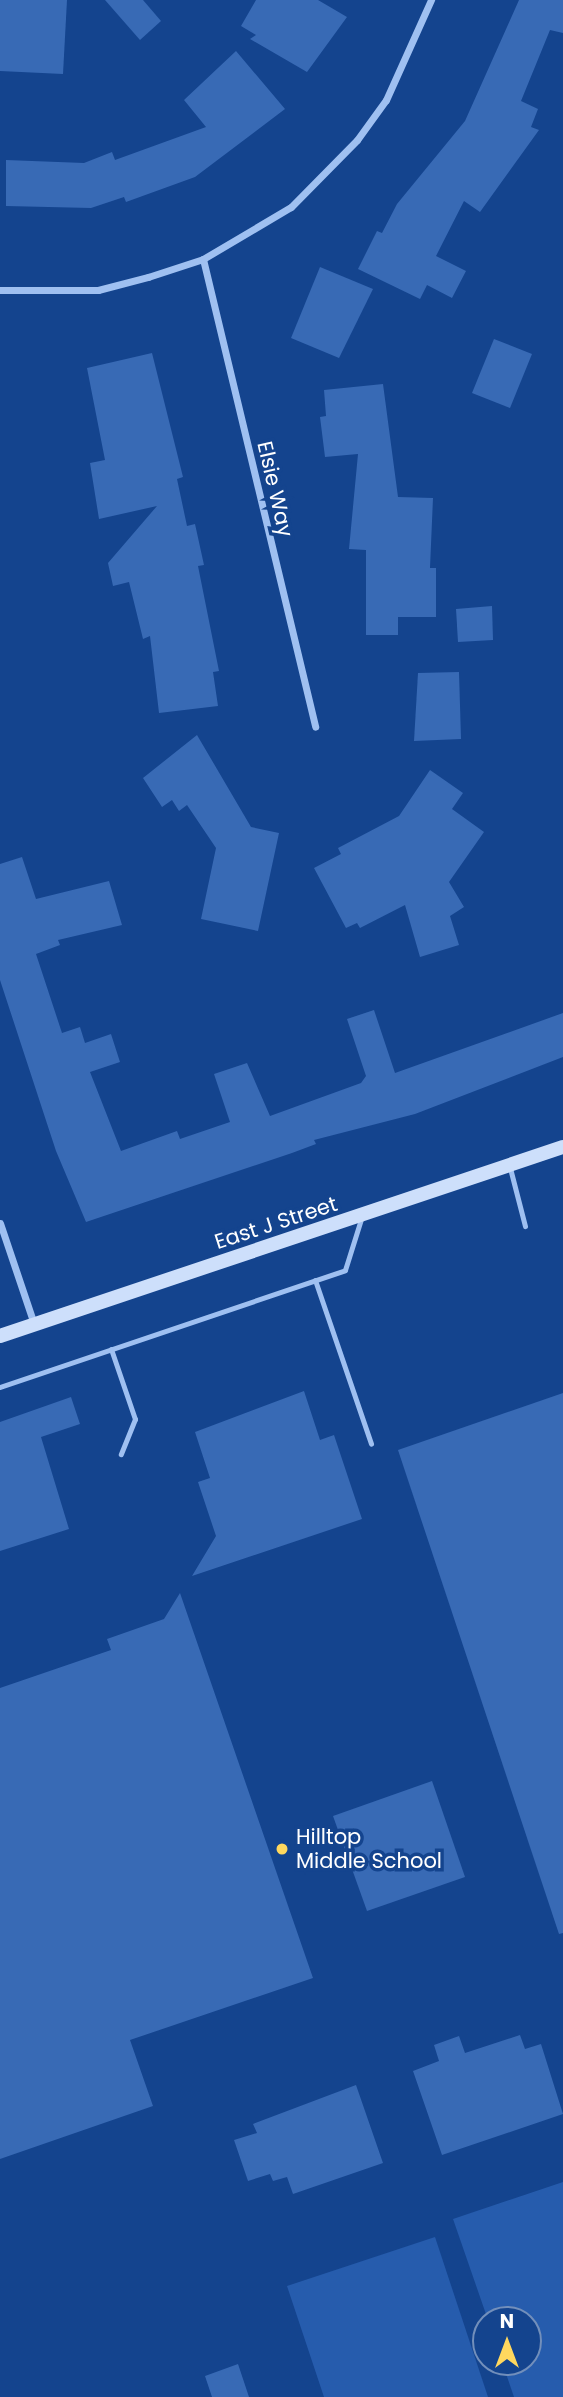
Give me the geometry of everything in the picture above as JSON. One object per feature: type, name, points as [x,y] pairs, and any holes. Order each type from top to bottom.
[{"type":"street","points":[[0,290],[97,290],[203,259],[291,207],[357,140],[407,64],[431,0]]},
{"type":"street","name":"Elsie Way","points":[[203,259],[315,727]]},
{"type":"street","name":"East J Street","points":[[0,1336],[360,1219],[563,1147]]},
{"type":"street","points":[[0,1223],[34,1324]]},
{"type":"lane","points":[[509,1165],[525,1226]]},
{"type":"lane","points":[[0,1387],[345,1270],[360,1219]]},
{"type":"lane","points":[[315,1280],[371,1444]]},
{"type":"lane","points":[[111,1349],[135,1419],[121,1454]]},
{"type":"shaded area","points":[[563,2182],[563,2397],[514,2397],[507,2376],[542,2376],[542,2306],[483,2306],[453,2219]]},
{"type":"shaded area","points":[[435,2237],[472,2349],[472,2376],[481,2376],[488,2397],[324,2397],[287,2286]]},
{"type":"building","points":[[0,0],[67,0],[63,74],[0,71]]},
{"type":"building","points":[[105,0],[143,0],[161,21],[140,40]]},
{"type":"building","points":[[256,0],[318,0],[347,17],[307,72],[250,39],[256,35],[241,26]]},
{"type":"building","points":[[519,0],[563,0],[563,33],[550,30],[521,101],[538,109],[531,127],[539,130],[480,212],[464,201],[436,256],[466,271],[452,298],[427,285],[420,299],[358,269],[377,231],[382,233],[397,204],[465,121]]},
{"type":"building","points":[[236,51],[285,109],[195,177],[126,202],[124,197],[91,208],[6,206],[6,160],[84,163],[112,152],[115,160],[206,127],[184,100]]},
{"type":"building","points":[[320,267],[373,289],[339,358],[291,338]]},
{"type":"building","points":[[494,339],[532,354],[510,408],[472,393]]},
{"type":"building","points":[[152,353],[183,477],[177,479],[187,526],[195,524],[204,565],[198,566],[219,671],[213,672],[218,706],[159,713],[150,636],[143,639],[129,582],[113,586],[108,563],[157,506],[99,519],[90,463],[105,460],[87,368]]},
{"type":"building","points":[[383,384],[398,497],[433,498],[430,568],[436,568],[436,617],[398,617],[398,635],[366,635],[366,550],[349,549],[358,454],[325,457],[320,417],[326,416],[324,390]]},
{"type":"building","points":[[492,606],[493,640],[458,642],[456,609]]},
{"type":"building","points":[[459,672],[461,739],[414,741],[418,673]]},
{"type":"building","points":[[197,735],[251,827],[279,833],[258,931],[201,919],[216,848],[187,805],[179,811],[172,800],[162,807],[143,778]]},
{"type":"building","points":[[430,770],[463,793],[452,809],[484,832],[449,882],[464,907],[450,916],[459,945],[420,957],[405,905],[360,928],[357,923],[346,928],[314,868],[341,854],[338,848],[399,816]]},
{"type":"building","points":[[22,857],[36,899],[109,881],[122,925],[58,940],[60,945],[36,954],[62,1033],[80,1027],[85,1043],[111,1034],[120,1062],[90,1072],[121,1151],[177,1131],[180,1139],[230,1122],[214,1074],[247,1063],[270,1116],[361,1083],[366,1076],[347,1019],[374,1010],[395,1073],[563,1013],[563,1057],[415,1114],[314,1140],[316,1144],[292,1153],[86,1222],[56,1151],[0,980],[0,864]]},
{"type":"building","points":[[304,1391],[320,1440],[334,1435],[362,1519],[192,1576],[216,1536],[198,1482],[210,1478],[195,1432]]},
{"type":"building","points":[[563,1393],[563,1933],[559,1934],[398,1450]]},
{"type":"building","points":[[71,1397],[80,1424],[41,1437],[69,1529],[0,1551],[0,1422]]},
{"type":"building","points":[[180,1593],[313,1978],[130,2040],[153,2106],[0,2159],[0,1688],[111,1650],[107,1639],[164,1619]]},
{"type":"building","points":[[432,1781],[465,1877],[367,1911],[333,1816]]},
{"type":"building","points":[[520,2035],[525,2049],[541,2044],[563,2114],[442,2155],[413,2071],[439,2061],[434,2045],[459,2036],[465,2053]]},
{"type":"building","points":[[356,2085],[383,2163],[293,2194],[287,2177],[273,2181],[270,2174],[248,2181],[234,2140],[257,2133],[253,2124]]},
{"type":"building","points":[[238,2364],[249,2397],[212,2397],[205,2376]]},
{"type":"place","name":"Hilltop Middle School","points":[[282,1849]]}]
